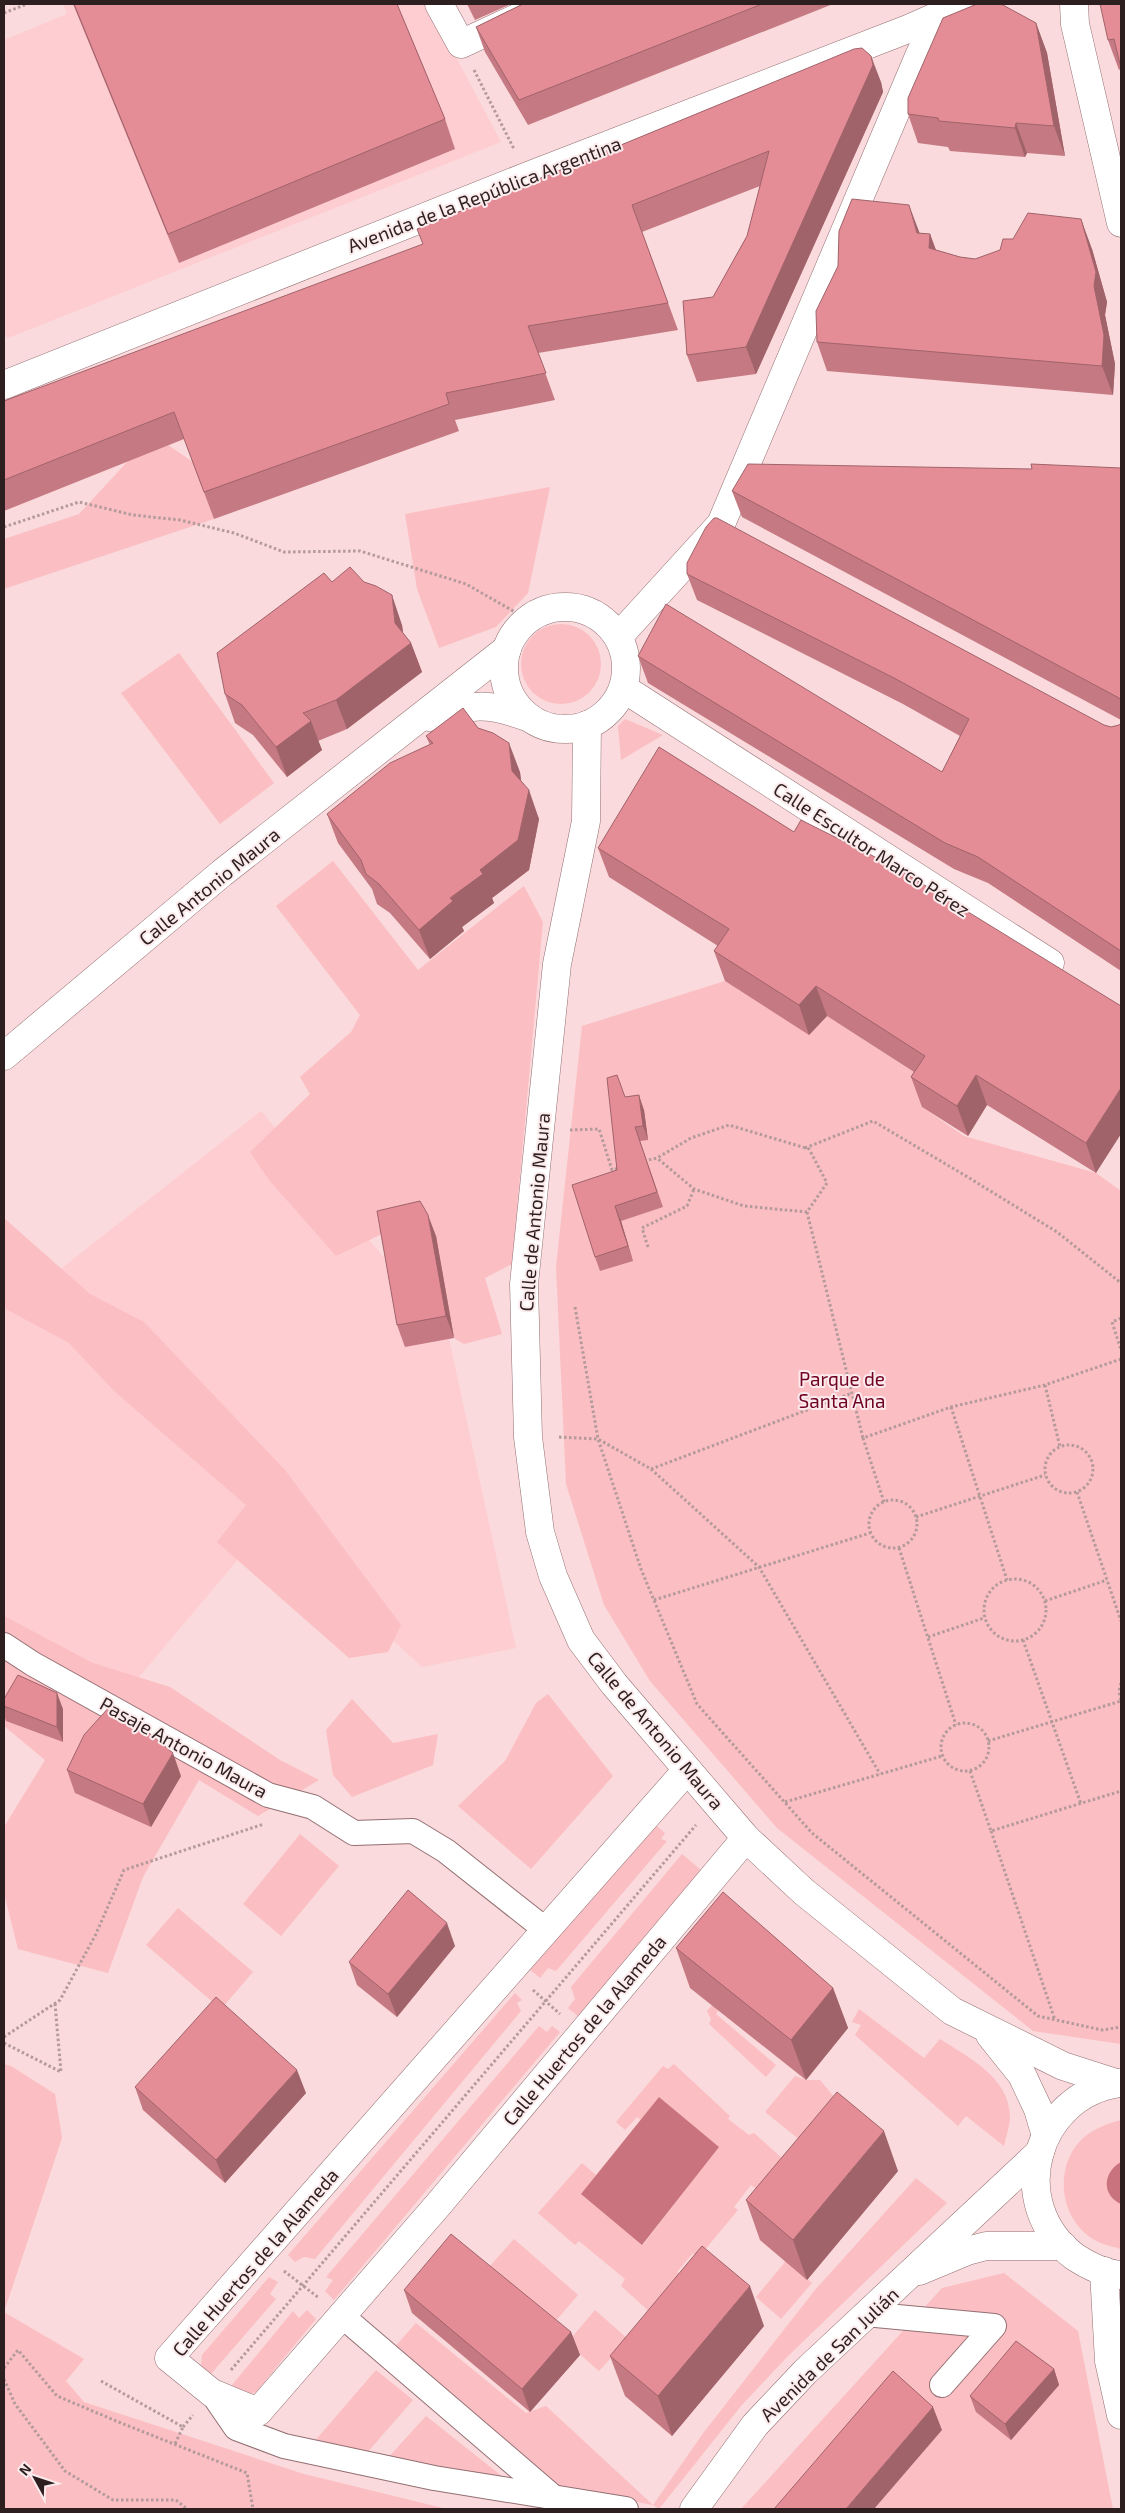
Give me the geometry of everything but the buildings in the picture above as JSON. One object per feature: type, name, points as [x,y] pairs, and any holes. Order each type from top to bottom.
[{"type":"street","points":[[439,4],[461,44],[547,4]]},
{"type":"street","name":"Avenida de la República Argentina","points":[[4,385],[528,176],[939,16],[965,4]]},
{"type":"street","points":[[1074,4],[1075,24],[1121,223]]},
{"type":"street","points":[[618,637],[721,524],[920,54],[939,16]]},
{"type":"street","points":[[721,524],[747,538]]},
{"type":"street","points":[[577,608],[600,618],[618,637],[624,653],[626,670],[623,688],[609,710],[587,725],[576,728],[552,728],[531,718],[515,702],[506,682],[505,660],[508,649],[520,628],[529,620],[552,609],[577,608]]},
{"type":"street","name":"Calle Antonio Maura","points":[[4,1056],[222,873],[508,649]]},
{"type":"street","name":"Calle Escultor Marco Pérez","points":[[623,688],[1071,977]]},
{"type":"street","name":"Calle Antonio Maura","points":[[418,720],[468,706],[506,710],[531,718]]},
{"type":"street","name":"Calle de Antonio Maura","points":[[587,725],[586,821],[557,964],[524,1284],[528,1437],[540,1532],[553,1576],[581,1640],[614,1684],[746,1838],[804,1892],[914,1983],[952,2011],[1063,2066],[1118,2083]]},
{"type":"street","name":"Pasaje Antonio Maura","points":[[4,1645],[41,1669],[268,1794],[314,1807],[354,1833],[413,1831],[446,1851],[546,1930]]},
{"type":"street","name":"Calle Huertos de la Alameda","points":[[687,1770],[169,2358],[212,2393],[258,2412],[438,2205],[746,1838]]},
{"type":"street","name":"Calle de Antonio Maura","points":[[984,2028],[1022,2075],[1038,2109],[1043,2144]]},
{"type":"street","points":[[1118,2083],[1082,2096],[1059,2115],[1043,2144],[1036,2172],[1039,2204],[1044,2219],[1063,2246],[1082,2261],[1112,2273],[1109,2361],[1121,2415]]},
{"type":"street","name":"Avenida de San Julián","points":[[694,2509],[755,2425],[805,2372],[865,2314],[912,2273],[924,2258],[1043,2144]]},
{"type":"street","name":"Avenida de San Julián","points":[[912,2273],[967,2251],[986,2246],[1063,2246]]},
{"type":"street","points":[[865,2314],[994,2326],[942,2384]]},
{"type":"street","points":[[341,2315],[551,2495]]},
{"type":"street","points":[[212,2393],[236,2428],[284,2446],[434,2478],[551,2495],[627,2509]]},
{"type":"path","points":[[4,13],[28,4]]},
{"type":"path","points":[[461,44],[528,176]]},
{"type":"path","points":[[4,527],[79,502],[133,515],[180,520],[225,531],[284,552],[360,551],[466,584],[529,620]]},
{"type":"path","points":[[805,1148],[873,1121],[1057,1232],[1121,1283]]},
{"type":"path","points":[[639,1162],[657,1158],[691,1138],[729,1125],[809,1149],[827,1183],[806,1212]]},
{"type":"path","points":[[539,1131],[599,1129],[612,1170],[621,1167]]},
{"type":"path","points":[[657,1158],[694,1189],[744,1206],[806,1212]]},
{"type":"path","points":[[648,1247],[642,1228],[687,1206],[694,1189]]},
{"type":"path","points":[[806,1212],[863,1438],[884,1502]]},
{"type":"path","points":[[575,1308],[598,1439],[642,1569],[697,1704],[812,1833],[1038,2016],[1102,2030],[1121,2027]]},
{"type":"path","points":[[1121,1318],[1112,1322],[1121,1350]]},
{"type":"path","points":[[863,1438],[951,1407],[1045,1385],[1121,1360]]},
{"type":"path","points":[[1045,1385],[1060,1447]]},
{"type":"path","points":[[650,1469],[852,1393]]},
{"type":"path","points":[[951,1407],[1007,1580]]},
{"type":"path","points":[[528,1437],[598,1439],[650,1469],[759,1567],[880,1774]]},
{"type":"path","points":[[1078,1446],[1091,1457],[1094,1465],[1093,1476],[1088,1485],[1076,1492],[1059,1492],[1051,1486],[1045,1475],[1047,1460],[1052,1452],[1060,1447],[1078,1446]]},
{"type":"path","points":[[916,1517],[1045,1475]]},
{"type":"path","points":[[1076,1492],[1121,1621]]},
{"type":"path","points":[[884,1502],[902,1502],[909,1506],[916,1517],[917,1531],[908,1544],[899,1548],[883,1547],[875,1542],[870,1533],[868,1524],[870,1515],[876,1507],[884,1502]]},
{"type":"path","points":[[654,1600],[870,1533]]},
{"type":"path","points":[[899,1548],[956,1725]]},
{"type":"path","points":[[1018,1579],[1030,1582],[1039,1590],[1045,1601],[1046,1612],[1042,1625],[1034,1634],[1023,1640],[1010,1642],[998,1637],[989,1629],[984,1618],[984,1606],[988,1594],[996,1585],[1007,1580],[1018,1579]]},
{"type":"path","points":[[1045,1601],[1107,1580]]},
{"type":"path","points":[[928,1637],[984,1618]]},
{"type":"path","points":[[1023,1640],[1081,1804]]},
{"type":"path","points":[[988,1741],[1121,1701],[1119,1691],[1121,1683]]},
{"type":"path","points":[[973,1724],[981,1728],[988,1741],[989,1754],[984,1763],[970,1771],[954,1770],[942,1756],[942,1738],[956,1725],[973,1724]]},
{"type":"path","points":[[785,1802],[942,1756]]},
{"type":"path","points":[[970,1771],[1055,2020]]},
{"type":"path","points":[[991,1832],[1121,1791]]},
{"type":"path","points":[[175,2444],[183,2427],[716,1801]]},
{"type":"path","points":[[4,2037],[60,2000],[95,1936],[124,1870],[266,1823]]},
{"type":"path","points":[[511,1969],[545,2002],[582,2032]]},
{"type":"path","points":[[4,2043],[61,2072],[55,2004]]},
{"type":"path","points":[[261,2253],[341,2315]]},
{"type":"path","points":[[4,2368],[18,2350],[57,2396],[247,2473],[253,2509]]},
{"type":"path","points":[[4,2379],[15,2404],[65,2471],[112,2500],[176,2500],[186,2509]]},
{"type":"path","points":[[101,2381],[183,2427]]},
{"type":"shaded area","points":[[63,4],[428,4],[501,142],[8,338],[4,335],[4,40],[67,14]]},
{"type":"shaded area","points":[[261,1111],[448,1334],[516,1648],[422,1667],[267,1525],[65,1765],[4,1707],[4,1263],[29,1294]]},
{"type":"shaded area","points":[[659,2097],[719,2147],[642,2245],[581,2194]]},
{"type":"shaded area","points":[[1121,2162],[1121,2204],[1110,2195],[1107,2183],[1108,2177],[1115,2166]]},
{"type":"green space","points":[[168,445],[193,462],[214,519],[4,589],[4,539],[79,514],[128,461]]},
{"type":"green space","points":[[550,487],[528,593],[496,627],[439,648],[417,589],[405,514]]},
{"type":"green space","points":[[561,624],[576,627],[589,636],[598,649],[601,664],[598,679],[589,692],[576,701],[561,704],[546,701],[533,692],[524,679],[521,664],[524,649],[533,636],[546,627]]},
{"type":"green space","points":[[179,653],[274,783],[220,824],[121,693]]},
{"type":"green space","points":[[625,719],[663,735],[621,760],[618,726]]},
{"type":"green space","points":[[333,861],[418,970],[524,886],[543,922],[512,1264],[485,1278],[502,1334],[464,1344],[454,1338],[384,1233],[336,1256],[269,1180],[250,1152],[310,1094],[300,1077],[351,1032],[360,1015],[276,906]]},
{"type":"green space","name":"Parque de Santa Ana","points":[[725,981],[809,1034],[827,1016],[912,1071],[922,1057],[922,1107],[964,1136],[1096,1173],[1121,1191],[1121,2044],[1033,2031],[777,1828],[650,1681],[604,1605],[566,1484],[556,1267],[582,1026]]},
{"type":"green space","points":[[4,1218],[90,1294],[144,1322],[285,1470],[401,1625],[388,1652],[349,1658],[217,1542],[246,1505],[114,1391],[69,1343],[4,1308]]},
{"type":"green space","points":[[4,1616],[93,1663],[170,1687],[280,1760],[319,1780],[258,1816],[199,1780],[143,1877],[108,1973],[18,1949],[4,1893],[4,1827],[45,1760],[4,1726]]},
{"type":"green space","points":[[548,1694],[613,1776],[531,1869],[458,1806],[505,1761],[536,1703]]},
{"type":"green space","points":[[352,1699],[393,1743],[438,1734],[433,1765],[352,1797],[333,1775],[326,1730]]},
{"type":"green space","points":[[653,1823],[665,1833],[661,1839],[667,1841],[556,1971],[548,1968],[540,1978],[529,1969]]},
{"type":"green space","points":[[300,1834],[339,1866],[281,1936],[243,1904]]},
{"type":"green space","points":[[682,1854],[701,1870],[579,2017],[568,2008],[575,1999],[571,1987]]},
{"type":"green space","points":[[178,1908],[253,1972],[221,2009],[146,1945]]},
{"type":"green space","points":[[515,1993],[522,2000],[517,2003],[521,2011],[315,2259],[304,2257],[295,2262],[288,2255]]},
{"type":"green space","points":[[712,2005],[719,2008],[716,2014],[776,2065],[766,2077],[709,2024],[711,2019],[707,2011]]},
{"type":"green space","points":[[859,2009],[924,2058],[940,2039],[986,2071],[1004,2092],[1008,2105],[1010,2119],[1004,2146],[966,2116],[958,2126],[855,2035],[861,2025],[852,2022]]},
{"type":"green space","points":[[539,2026],[547,2032],[552,2026],[560,2032],[334,2300],[325,2291],[333,2280],[326,2277]]},
{"type":"green space","points":[[4,2064],[11,2066],[55,2094],[62,2138],[4,2312]]},
{"type":"green space","points":[[674,2064],[730,2116],[728,2119],[749,2135],[754,2133],[783,2159],[759,2191],[751,2185],[734,2207],[738,2210],[698,2258],[693,2253],[677,2272],[683,2277],[652,2314],[621,2286],[625,2279],[579,2241],[575,2245],[538,2213],[582,2163],[596,2175],[582,2194],[643,2245],[718,2147],[659,2097],[641,2120],[637,2117],[625,2130],[616,2122],[663,2066],[668,2069]]},
{"type":"green space","points":[[795,2076],[806,2080],[820,2080],[835,2098],[800,2140],[765,2112]]},
{"type":"green space","points":[[1121,2120],[1121,2249],[1103,2244],[1086,2234],[1070,2212],[1064,2186],[1068,2160],[1074,2148],[1092,2132]]},
{"type":"green space","points":[[916,2178],[947,2203],[787,2357],[741,2406],[659,2509],[653,2505],[704,2432],[815,2290]]},
{"type":"green space","points":[[514,2239],[578,2295],[553,2324],[489,2267]]},
{"type":"green space","points":[[786,2261],[812,2283],[781,2319],[756,2297]]},
{"type":"green space","points":[[1004,2273],[1078,2331],[1113,2509],[741,2509],[942,2288]]},
{"type":"green space","points":[[269,2277],[278,2282],[270,2294],[276,2299],[210,2375],[201,2366],[202,2355]]},
{"type":"green space","points":[[307,2310],[316,2319],[256,2392],[241,2398],[228,2390],[293,2311],[299,2318]]},
{"type":"green space","points":[[595,2310],[628,2339],[599,2371],[567,2343]]},
{"type":"green space","points":[[4,2312],[84,2359],[66,2381],[84,2402],[304,2474],[447,2509],[4,2509]]},
{"type":"green space","points":[[416,2323],[526,2413],[546,2406],[653,2505],[554,2486],[392,2350]]},
{"type":"green space","points":[[376,2370],[413,2400],[359,2462],[314,2442]]},
{"type":"green space","points":[[426,2416],[508,2481],[386,2460]]}]
